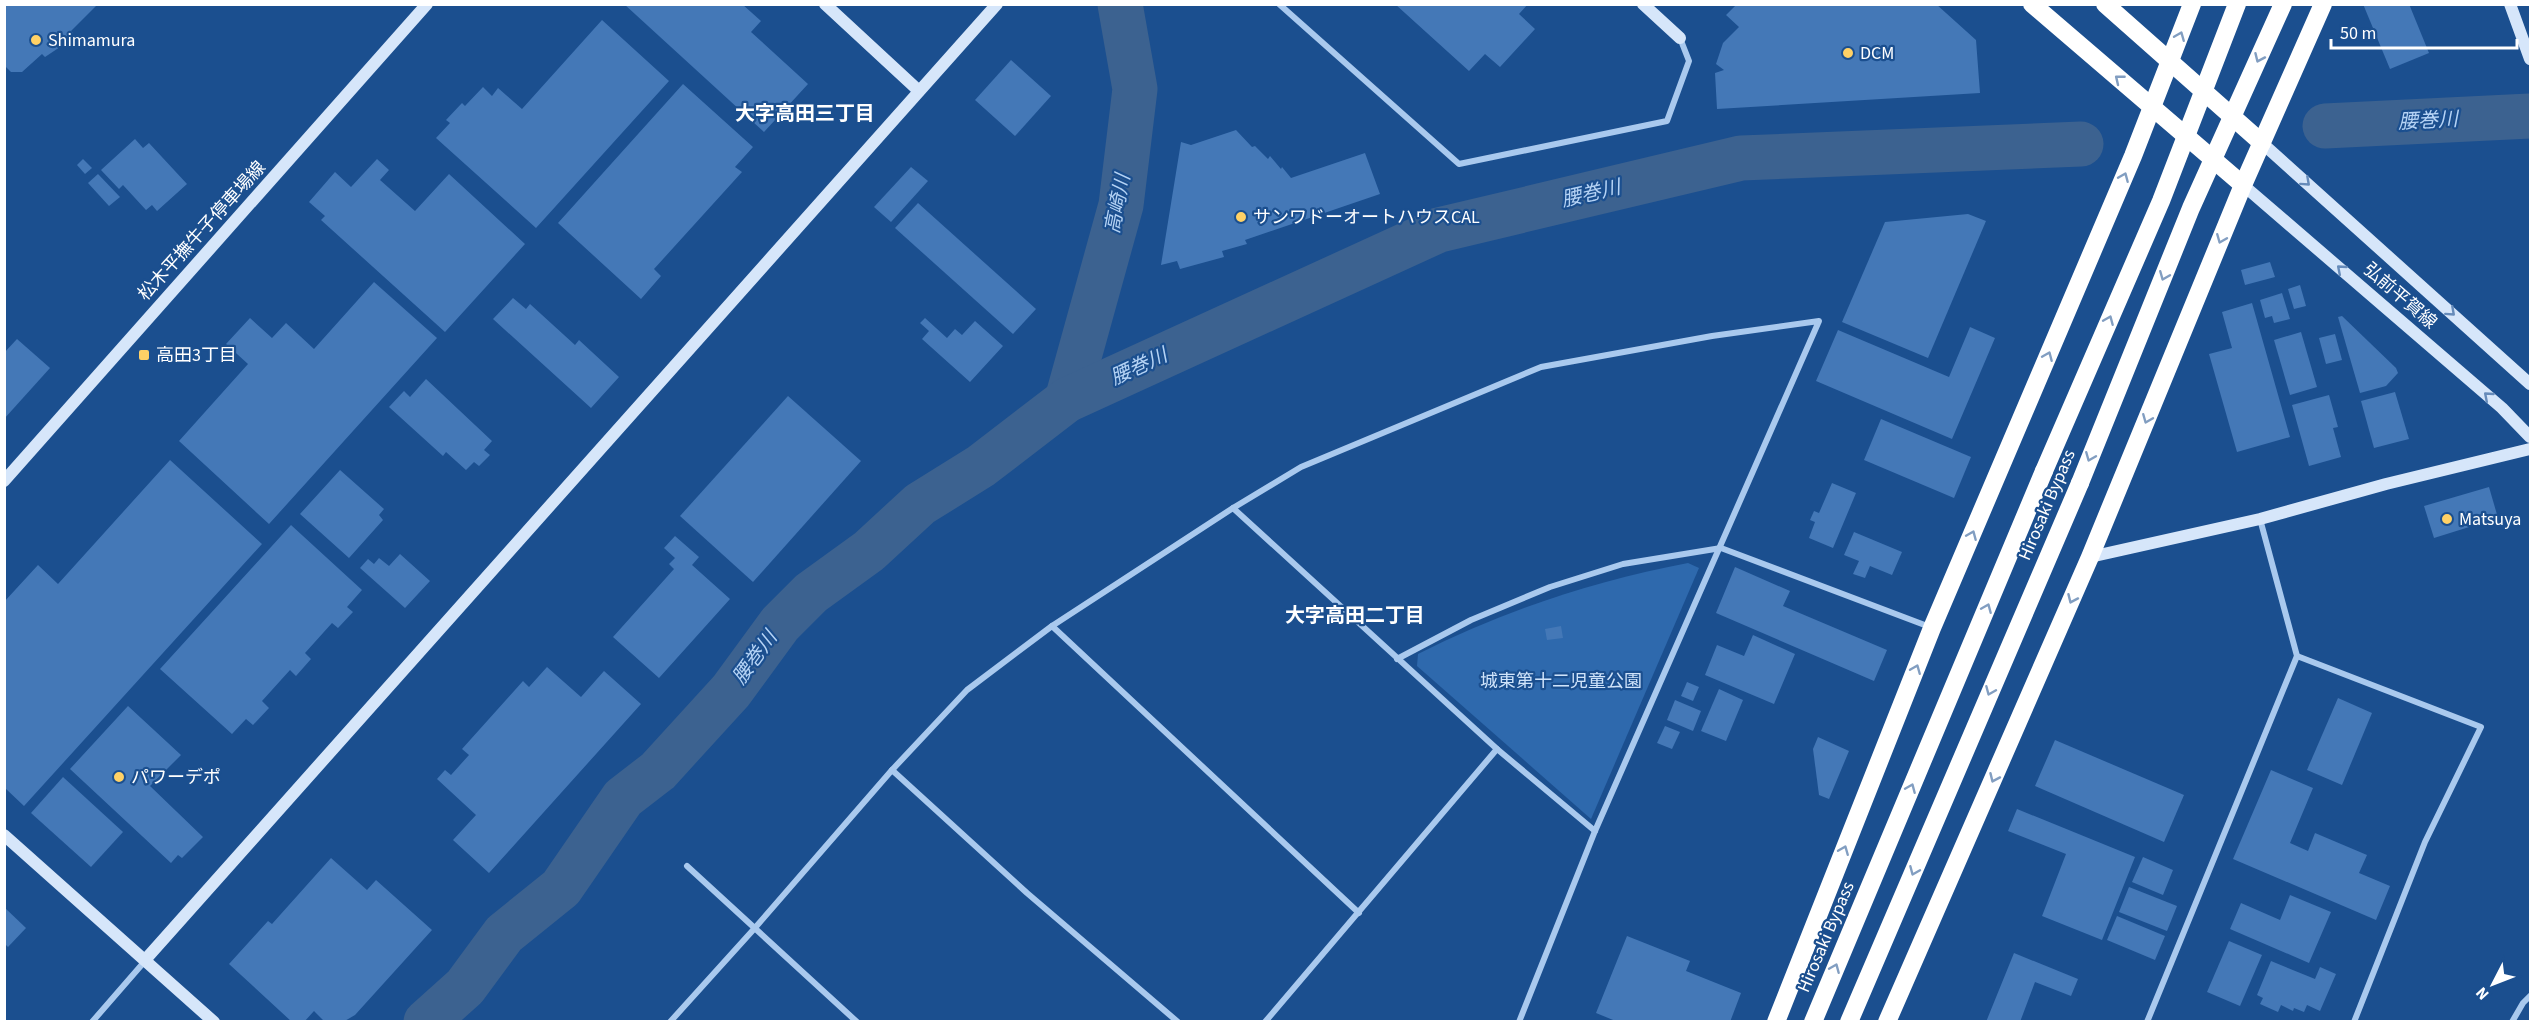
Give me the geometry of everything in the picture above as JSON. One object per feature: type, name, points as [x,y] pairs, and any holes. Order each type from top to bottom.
[{"type":"highway","points":[[2032,4],[2243,185]]},
{"type":"highway","points":[[2105,4],[2262,143]]},
{"type":"highway","points":[[1776,1022],[1932,628],[2133,156],[2192,4]]},
{"type":"highway","name":"Hirosaki Bypass","points":[[1813,1022],[2044,471],[2161,201],[2237,4]]},
{"type":"highway","name":"Hirosaki Bypass","points":[[1849,1022],[2080,483],[2191,208],[2283,4]]},
{"type":"highway","points":[[1887,1022],[2090,557],[2243,185],[2323,4]]},
{"type":"street","name":"松木平撫牛子停車場線","points":[[4,481],[427,4]]},
{"type":"street","points":[[825,4],[919,91]]},
{"type":"street","points":[[92,1022],[997,4]]},
{"type":"street","points":[[1279,4],[1459,164],[1667,121],[1689,61],[1680,38],[1643,4]]},
{"type":"street","points":[[2510,4],[2530,59]]},
{"type":"street","name":"弘前平賀線","points":[[2262,143],[2530,384]]},
{"type":"street","name":"弘前平賀線","points":[[2243,185],[2502,408],[2530,437]]},
{"type":"street","points":[[670,1022],[892,770],[967,690],[1052,626],[1233,508],[1301,467],[1541,367],[1712,336],[1819,321],[1595,831],[1519,1022]]},
{"type":"street","points":[[2090,557],[2260,519],[2386,484],[2530,450]]},
{"type":"street","points":[[1233,508],[1396,659],[1497,749],[1595,831]]},
{"type":"street","points":[[2149,1021],[2297,656],[2260,519]]},
{"type":"street","points":[[1396,659],[1471,620],[1550,587],[1623,564],[1721,548],[1932,628]]},
{"type":"street","points":[[1052,626],[1359,913]]},
{"type":"street","points":[[2297,656],[2481,727],[2425,842],[2354,1022]]},
{"type":"street","points":[[1265,1022],[1497,749]]},
{"type":"street","points":[[892,770],[1027,892],[1178,1022]]},
{"type":"street","points":[[4,835],[214,1022]]},
{"type":"street","points":[[687,866],[857,1022]]},
{"type":"street","points":[[2512,1022],[2530,996]]},
{"type":"green space","name":"城東第十二児童公園","points":[[1688,563],[1699,568],[1591,819],[1417,666],[1418,654],[1516,611],[1584,588]]},
{"type":"building","name":"Shimamura","points":[[4,4],[98,4],[71,31],[73,33],[66,43],[45,57],[42,54],[22,72],[11,72],[4,65]]},
{"type":"building","points":[[624,4],[742,4],[761,21],[751,32],[808,84],[764,132]]},
{"type":"building","points":[[1395,4],[1528,4],[1519,14],[1535,29],[1500,67],[1485,54],[1469,71]]},
{"type":"building","name":"DCM","points":[[1737,4],[1936,4],[1976,40],[1980,93],[1717,109],[1715,73],[1724,70],[1716,64],[1723,43],[1739,27],[1726,15]]},
{"type":"building","points":[[2363,4],[2409,4],[2429,53],[2390,69]]},
{"type":"building","points":[[602,20],[669,81],[536,228],[436,138],[450,123],[446,120],[462,103],[465,106],[483,87],[492,96],[498,88],[522,109]]},
{"type":"building","points":[[1011,60],[1051,96],[1015,136],[975,100]]},
{"type":"building","points":[[683,84],[753,147],[735,167],[742,172],[654,269],[661,276],[641,299],[558,223]]},
{"type":"building","name":"サンワドーオートハウスCAL","points":[[1236,130],[1252,147],[1255,146],[1268,159],[1270,156],[1291,178],[1365,153],[1380,194],[1245,240],[1247,244],[1222,251],[1224,257],[1180,269],[1177,261],[1161,265],[1181,142],[1191,145]]},
{"type":"building","points":[[135,139],[143,148],[149,143],[187,184],[157,211],[152,205],[146,210],[123,185],[119,189],[101,170]]},
{"type":"building","points":[[83,159],[92,168],[85,174],[77,165]]},
{"type":"building","points":[[377,159],[389,170],[380,180],[415,211],[449,174],[525,244],[445,332],[321,220],[325,216],[309,202],[335,172],[351,187]]},
{"type":"building","points":[[911,167],[928,181],[891,222],[874,207]]},
{"type":"building","points":[[98,174],[120,197],[109,206],[88,183]]},
{"type":"building","points":[[918,203],[1036,309],[1013,334],[895,228]]},
{"type":"building","points":[[1968,214],[1986,221],[1928,358],[1842,322],[1885,222]]},
{"type":"building","points":[[2270,262],[2275,277],[2245,285],[2241,270]]},
{"type":"building","points":[[374,282],[437,338],[269,524],[179,441],[248,364],[226,344],[250,318],[272,338],[286,323],[314,349]]},
{"type":"building","points":[[2300,285],[2306,306],[2294,309],[2288,289]]},
{"type":"building","points":[[2282,293],[2290,319],[2274,323],[2272,316],[2265,318],[2260,300]]},
{"type":"building","points":[[513,298],[526,309],[530,304],[575,345],[579,340],[619,377],[591,408],[493,319]]},
{"type":"building","points":[[2252,303],[2290,437],[2237,452],[2209,354],[2232,348],[2222,312]]},
{"type":"building","points":[[2342,316],[2396,368],[2398,373],[2386,386],[2360,393],[2338,317]]},
{"type":"building","points":[[925,318],[947,338],[955,329],[962,335],[975,321],[1003,346],[970,382],[922,339],[929,331],[920,323]]},
{"type":"building","points":[[1970,327],[1995,338],[1952,439],[1816,381],[1838,330],[1949,377]]},
{"type":"building","points":[[2301,332],[2317,387],[2290,395],[2274,340]]},
{"type":"building","points":[[2335,334],[2342,360],[2326,364],[2319,338]]},
{"type":"building","points":[[17,339],[50,368],[4,419],[4,353]]},
{"type":"building","points":[[426,379],[492,441],[484,450],[490,455],[479,466],[474,462],[466,470],[446,452],[443,456],[389,407],[404,391],[410,397]]},
{"type":"building","points":[[2395,392],[2409,439],[2374,448],[2361,401]]},
{"type":"building","points":[[2329,395],[2338,427],[2333,428],[2341,457],[2309,466],[2292,405]]},
{"type":"building","points":[[788,396],[861,461],[753,582],[680,516]]},
{"type":"building","points":[[1881,419],[1971,457],[1954,498],[1864,460]]},
{"type":"building","points":[[170,460],[262,544],[24,806],[5,788],[4,602],[38,565],[58,584]]},
{"type":"building","points":[[340,470],[384,509],[379,515],[383,520],[349,558],[300,514]]},
{"type":"building","points":[[1832,483],[1856,493],[1833,548],[1809,538],[1815,522],[1810,520],[1814,511],[1819,513]]},
{"type":"building","points":[[2489,487],[2498,518],[2434,538],[2424,506]]},
{"type":"building","points":[[291,525],[362,590],[347,607],[353,612],[338,628],[332,623],[305,653],[311,659],[296,676],[290,670],[262,701],[269,708],[253,725],[246,719],[232,734],[160,669]]},
{"type":"building","points":[[1854,532],[1902,552],[1892,575],[1870,566],[1865,578],[1853,574],[1859,561],[1844,555]]},
{"type":"building","points":[[675,536],[699,557],[692,565],[730,599],[659,678],[613,637],[674,569],[669,564],[675,558],[664,548]]},
{"type":"building","points":[[400,554],[430,581],[405,608],[360,568],[368,559],[374,564],[379,558],[389,566]]},
{"type":"building","points":[[1735,567],[1790,591],[1783,606],[1887,650],[1874,681],[1716,613]]},
{"type":"building","points":[[1561,626],[1563,638],[1547,640],[1545,629]]},
{"type":"building","points":[[1753,635],[1795,654],[1774,704],[1705,675],[1717,645],[1744,656]]},
{"type":"building","points":[[547,667],[581,697],[604,671],[641,704],[489,873],[453,840],[476,815],[437,779],[445,770],[451,775],[469,755],[462,749],[523,681],[529,687]]},
{"type":"building","points":[[1687,682],[1699,687],[1693,701],[1681,696]]},
{"type":"building","points":[[1719,689],[1743,700],[1726,741],[1701,731]]},
{"type":"building","points":[[2338,698],[2372,713],[2342,785],[2307,770]]},
{"type":"building","points":[[1675,700],[1701,711],[1693,731],[1667,720]]},
{"type":"building","name":"パワーデポ","points":[[128,706],[181,755],[150,786],[203,837],[182,858],[178,855],[171,863],[70,769]]},
{"type":"building","points":[[1665,726],[1680,732],[1672,749],[1657,743]]},
{"type":"building","points":[[1818,737],[1849,751],[1829,799],[1819,795],[1813,749]]},
{"type":"building","points":[[2055,740],[2184,795],[2164,842],[2035,786]]},
{"type":"building","points":[[2271,770],[2313,788],[2290,843],[2308,851],[2315,833],[2367,855],[2359,873],[2390,886],[2376,920],[2233,859]]},
{"type":"building","points":[[63,777],[123,832],[91,867],[31,813]]},
{"type":"building","points":[[2017,809],[2135,857],[2102,940],[2042,916],[2066,854],[2008,831]]},
{"type":"building","points":[[2143,857],[2173,870],[2163,895],[2132,882]]},
{"type":"building","points":[[331,858],[367,890],[376,880],[432,930],[355,1015],[343,1022],[325,1022],[314,1011],[304,1022],[292,1022],[229,964],[268,921],[272,924]]},
{"type":"building","points":[[2129,887],[2177,906],[2167,931],[2119,912]]},
{"type":"building","points":[[2290,895],[2331,912],[2309,963],[2230,929],[2241,903],[2280,920]]},
{"type":"building","points":[[4,907],[26,928],[8,947],[4,943]]},
{"type":"building","points":[[2117,916],[2165,936],[2155,960],[2107,940]]},
{"type":"building","points":[[1627,936],[1690,961],[1686,971],[1741,993],[1730,1022],[1618,1022],[1596,1013]]},
{"type":"building","points":[[2229,941],[2262,955],[2240,1006],[2207,992]]},
{"type":"building","points":[[2014,953],[2078,979],[2071,996],[2035,982],[2020,1022],[1986,1022]]},
{"type":"building","points":[[2271,961],[2315,979],[2320,967],[2336,974],[2320,1011],[2307,1005],[2304,1012],[2294,1008],[2293,1011],[2281,1005],[2278,1012],[2260,1004],[2263,998],[2257,995]]},
{"type":"waterway","name":"高崎川","points":[[1067,400],[1121,205],[1135,89],[1120,4]]},
{"type":"waterway","name":"腰巻川","points":[[2325,126],[2530,116]]},
{"type":"waterway","name":"腰巻川","points":[[426,1022],[465,987],[504,934],[561,888],[623,798],[658,771],[731,691],[780,624],[811,593],[869,551],[920,504],[981,466],[1067,400],[1439,230],[1741,158],[2081,144]]},
{"type":"place","name":"Shimamura","points":[[36,40]]},
{"type":"place","name":"DCM","points":[[1848,53]]},
{"type":"place","name":"サンワドーオートハウスCAL","points":[[1241,217]]},
{"type":"place","name":"高田3丁目","points":[[144,355]]},
{"type":"place","name":"Matsuya","points":[[2447,519]]},
{"type":"place","name":"パワーデポ","points":[[119,777]]},
{"type":"district","name":"大字高田三丁目","points":[[805,114]]},
{"type":"district","name":"大字高田二丁目","points":[[1355,616]]}]
